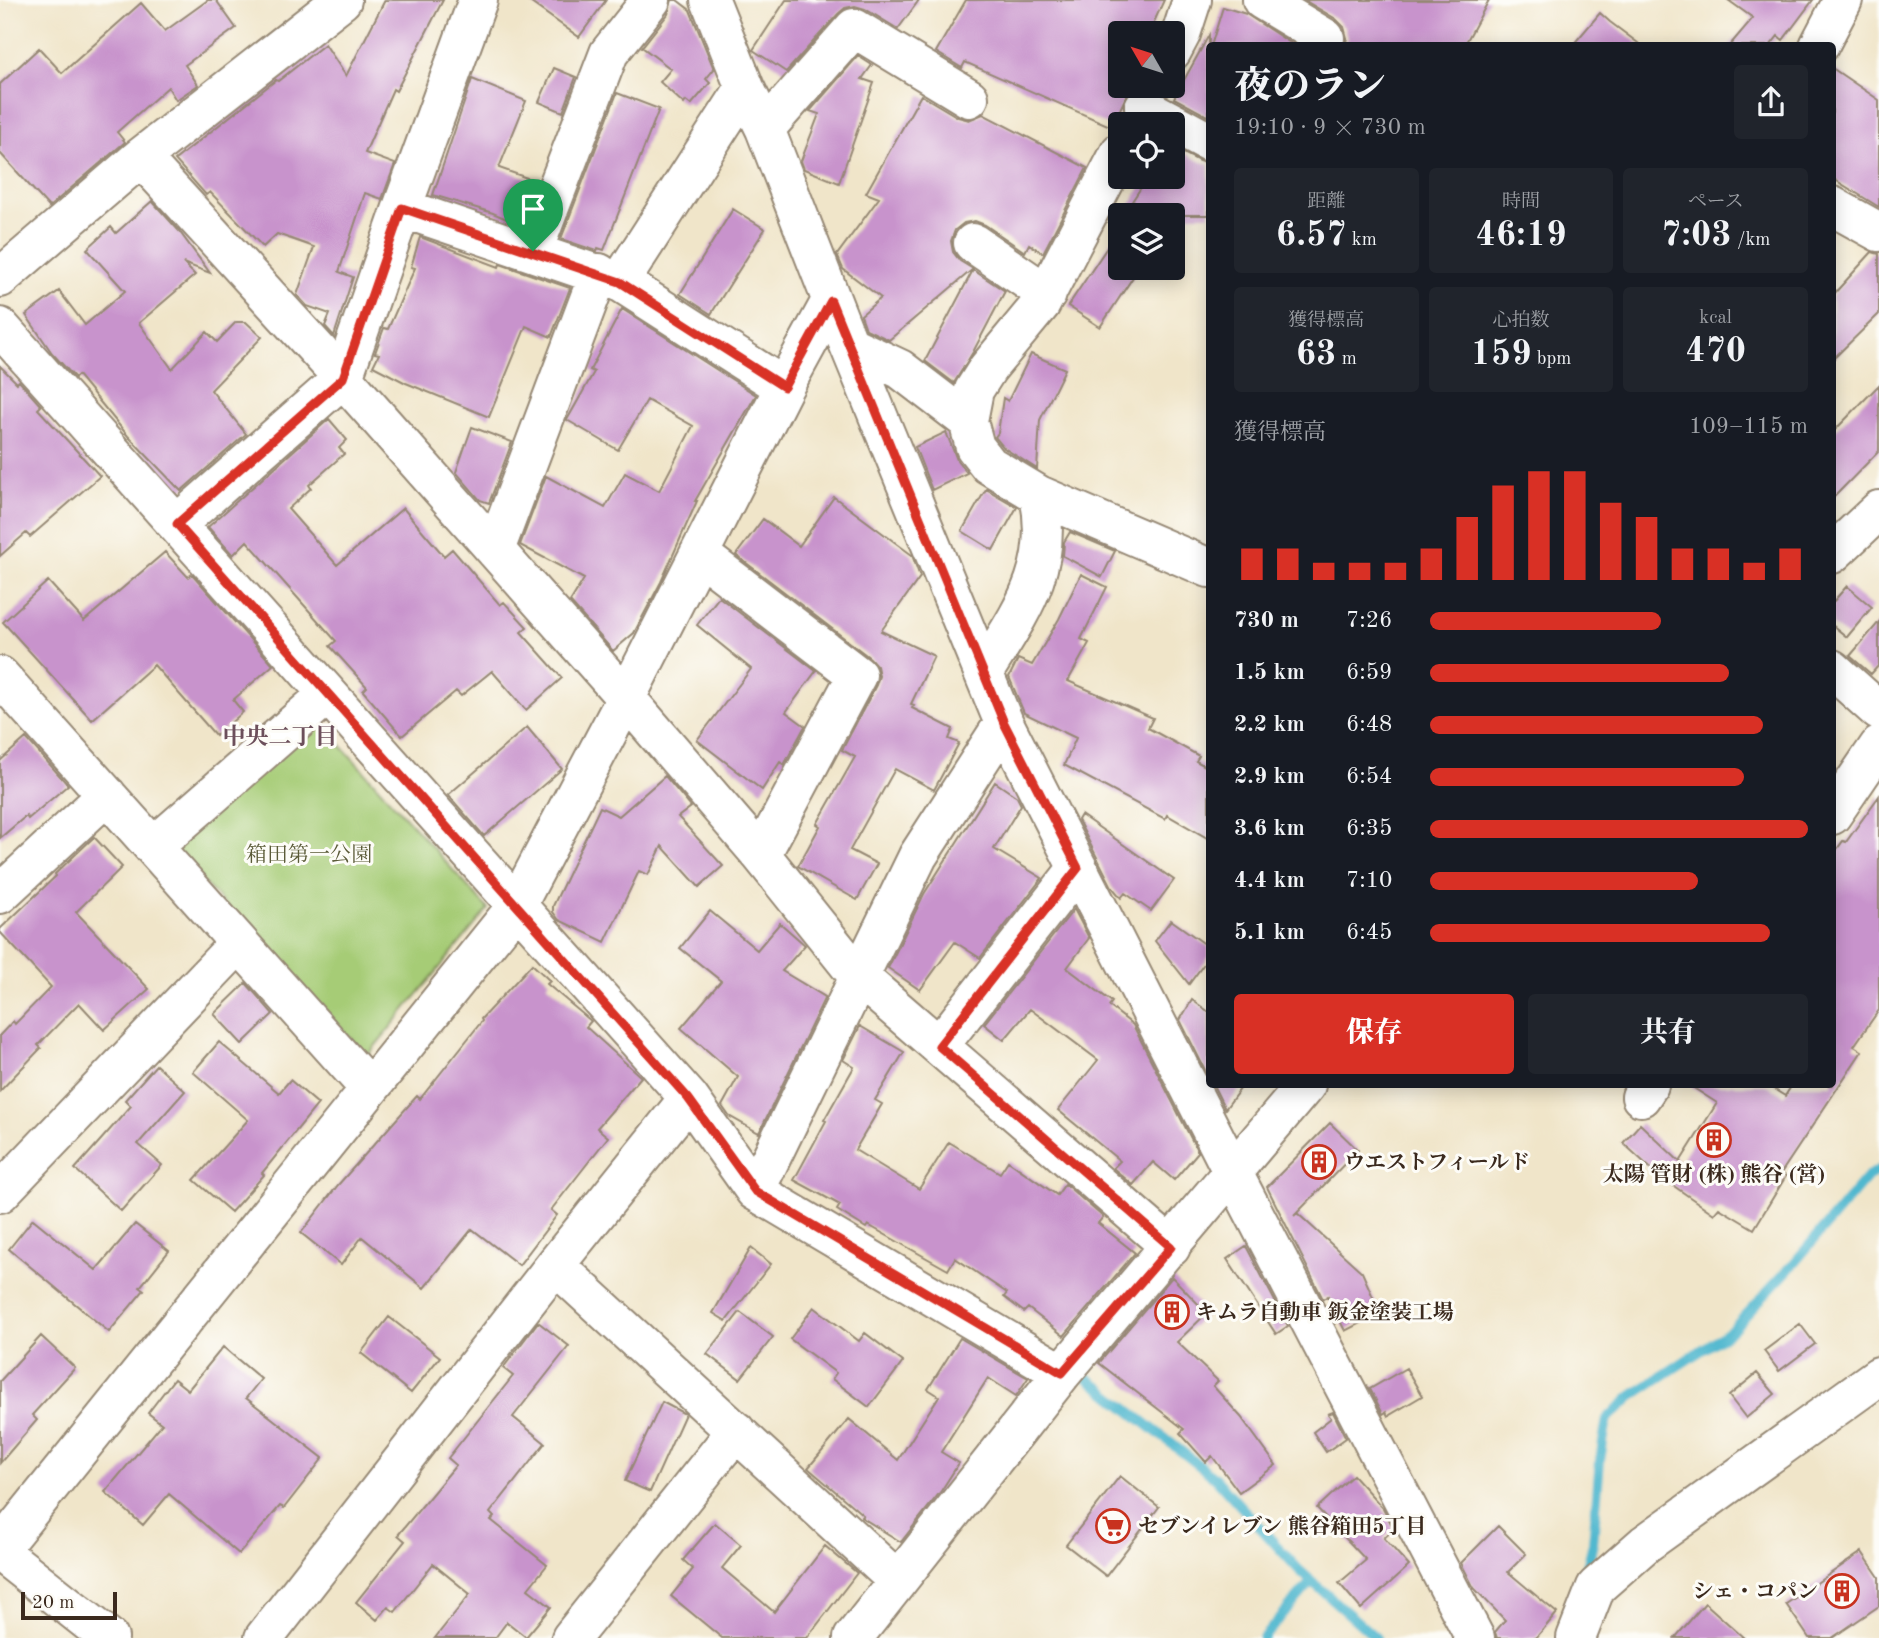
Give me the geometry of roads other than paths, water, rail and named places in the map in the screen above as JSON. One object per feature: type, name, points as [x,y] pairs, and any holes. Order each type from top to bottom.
[{"type":"street","points":[[0,278],[141,158],[342,0]]},
{"type":"street","points":[[177,524],[343,378],[478,0]]},
{"type":"street","points":[[533,251],[609,53],[651,0]]},
{"type":"street","points":[[710,0],[745,88],[765,129],[831,301],[1004,723],[1475,1638]]},
{"type":"street","points":[[1185,22],[1192,0]]},
{"type":"street","points":[[1262,0],[1326,42]]},
{"type":"street","points":[[1821,42],[1843,0]]},
{"type":"street","points":[[765,129],[854,28],[969,98]]},
{"type":"street","points":[[495,550],[609,278],[745,88]]},
{"type":"street","points":[[1144,106],[1206,140]]},
{"type":"street","points":[[141,158],[343,378],[626,698],[761,855],[858,975],[1171,1247]]},
{"type":"street","points":[[1108,175],[1041,304],[988,368],[974,390],[968,421],[975,447],[989,465],[1040,495],[1206,567]]},
{"type":"street","points":[[402,208],[609,278],[784,387]]},
{"type":"street","points":[[1836,208],[1877,227]]},
{"type":"street","points":[[973,243],[1047,293]]},
{"type":"street","points":[[109,1638],[0,1550],[516,907],[831,301]]},
{"type":"street","points":[[0,327],[688,1098],[755,1191],[1062,1373]]},
{"type":"street","points":[[849,345],[900,369],[968,421]]},
{"type":"street","points":[[984,672],[1029,599],[1042,554],[1044,517],[1040,495]]},
{"type":"street","points":[[1836,550],[1879,510]]},
{"type":"street","points":[[699,554],[857,676],[761,855]]},
{"type":"street","points":[[1836,673],[1879,711]]},
{"type":"street","points":[[0,676],[369,1088]]},
{"type":"street","points":[[153,847],[328,694]]},
{"type":"street","points":[[755,1191],[918,856],[1004,723]]},
{"type":"street","points":[[1836,809],[1879,746]]},
{"type":"street","points":[[0,894],[107,795]]},
{"type":"street","points":[[939,1046],[1078,868]]},
{"type":"street","points":[[0,1193],[239,943]]},
{"type":"street","points":[[853,1638],[1062,1373],[1304,1088]]},
{"type":"street","points":[[264,1638],[688,1098]]},
{"type":"street","points":[[555,1265],[898,1581]]},
{"type":"street","points":[[1576,1638],[1596,1587],[1645,1544],[1879,1376]]},
{"type":"street","points":[[571,1638],[736,1431]]},
{"type":"waterway","points":[[1584,1580],[1593,1543],[1600,1460],[1607,1419],[1632,1396],[1732,1330],[1789,1269],[1868,1176],[1879,1170]]},
{"type":"waterway","points":[[1084,1375],[1214,1477],[1299,1570],[1376,1638]]},
{"type":"waterway","points":[[1263,1638],[1312,1581]]},
{"type":"place","name":"太陽 管財 (株) 熊谷 (営)","points":[[1714,1140]]},
{"type":"place","name":"ウエストフィールド","points":[[1319,1162]]},
{"type":"place","name":"キムラ自動車 鈑金塗装工場","points":[[1172,1312]]},
{"type":"place","name":"セブンイレブン 熊谷箱田5丁目","points":[[1113,1526]]},
{"type":"place","name":"シェ・コパン","points":[[1842,1591]]},
{"type":"district","name":"中央二丁目","points":[[280,736]]},
{"type":"park label","name":"箱田第一公園","points":[[309,854]]}]
